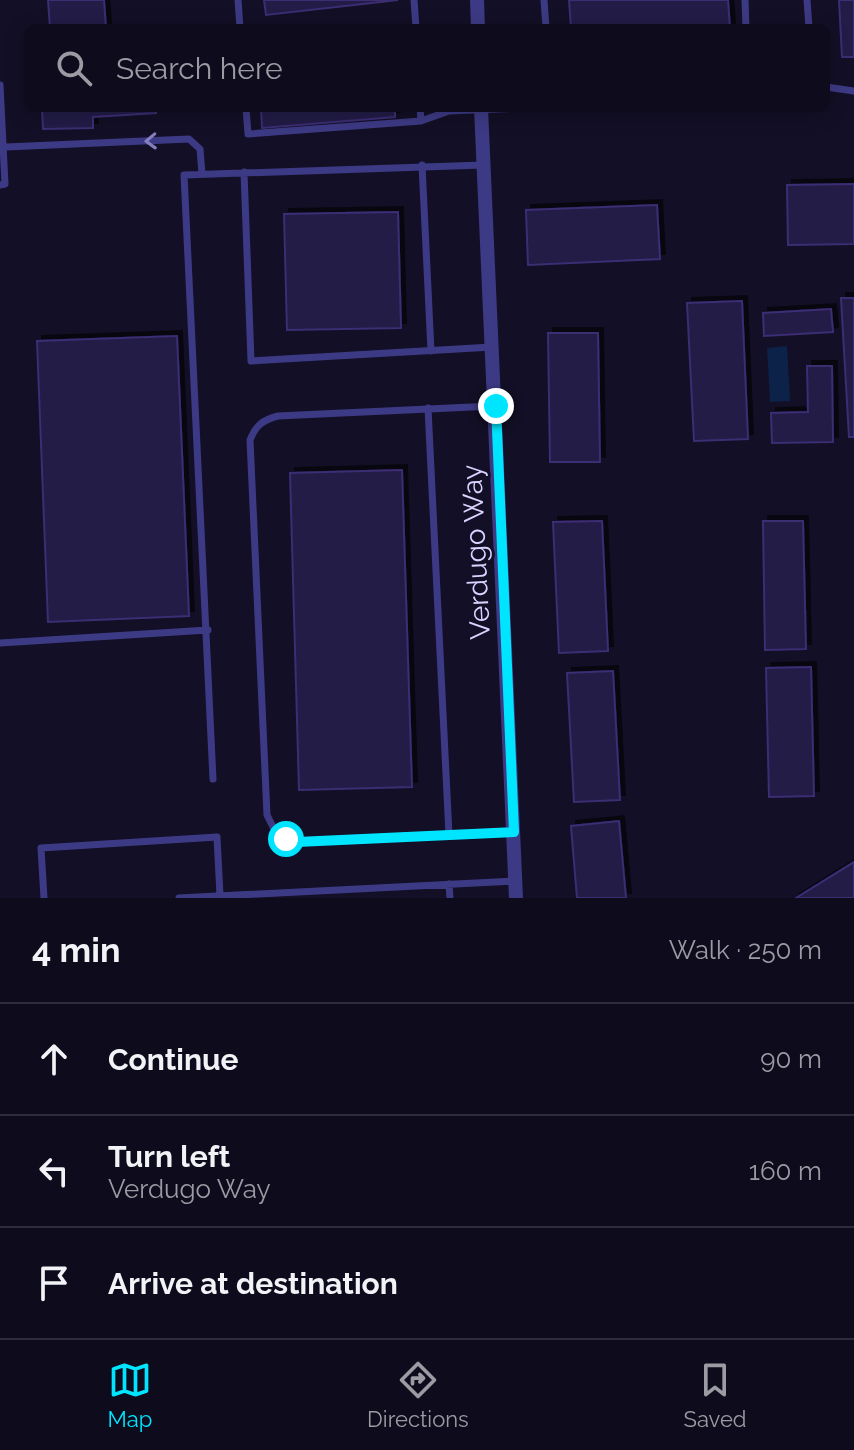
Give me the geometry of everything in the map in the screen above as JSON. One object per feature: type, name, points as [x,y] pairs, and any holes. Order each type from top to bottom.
[{"type":"street","points":[[477,0],[478,24]]},
{"type":"street","name":"Verdugo Way","points":[[481,112],[516,898]]},
{"type":"lane","points":[[238,0],[240,24]]},
{"type":"lane","points":[[414,0],[416,24]]},
{"type":"lane","points":[[544,0],[546,24]]},
{"type":"lane","points":[[745,0],[746,24]]},
{"type":"lane","points":[[807,0],[809,24]]},
{"type":"lane","points":[[0,85],[6,147],[5,184],[0,185]]},
{"type":"lane","points":[[830,88],[854,91]]},
{"type":"lane","points":[[246,112],[248,134],[421,121],[446,112]]},
{"type":"lane","points":[[420,112],[421,121]]},
{"type":"lane","points":[[6,147],[189,139],[200,149],[202,174]]},
{"type":"lane","points":[[422,165],[431,351]]},
{"type":"lane","points":[[213,779],[184,175],[483,165]]},
{"type":"lane","points":[[244,172],[251,361],[493,347]]},
{"type":"lane","points":[[496,406],[278,416],[263,420],[250,440],[267,815],[274,829],[297,842],[514,832]]},
{"type":"lane","points":[[428,408],[449,835]]},
{"type":"lane","points":[[0,643],[208,630]]},
{"type":"lane","points":[[44,898],[41,848],[217,837],[220,895]]},
{"type":"lane","points":[[179,898],[515,881]]},
{"type":"lane","points":[[449,884],[450,898]]},
{"type":"water","points":[[787,346],[790,401],[770,402],[767,348]]},
{"type":"building","points":[[48,0],[104,0],[106,24],[50,24]]},
{"type":"building","points":[[264,0],[398,0],[266,15]]},
{"type":"building","points":[[569,0],[728,0],[730,24],[571,24]]},
{"type":"building","points":[[839,0],[854,0],[854,57],[842,57]]},
{"type":"building","points":[[42,112],[156,112],[93,117],[93,128],[43,129]]},
{"type":"building","points":[[261,112],[395,112],[395,117],[262,128]]},
{"type":"building","points":[[854,184],[854,244],[788,245],[787,185]]},
{"type":"building","points":[[657,205],[660,259],[528,265],[526,210]]},
{"type":"building","points":[[398,212],[401,328],[287,330],[284,214]]},
{"type":"building","points":[[841,298],[854,298],[854,437],[849,437]]},
{"type":"building","points":[[742,301],[748,439],[694,441],[687,303]]},
{"type":"building","points":[[831,309],[833,332],[764,336],[763,313]]},
{"type":"building","points":[[548,333],[598,333],[600,462],[550,462]]},
{"type":"building","points":[[177,336],[189,616],[48,622],[37,341]]},
{"type":"building","points":[[807,366],[832,366],[833,442],[772,443],[771,413],[808,412]]},
{"type":"building","points":[[402,470],[412,787],[299,790],[290,473]]},
{"type":"building","points":[[602,521],[608,651],[559,653],[553,522]]},
{"type":"building","points":[[763,521],[803,521],[806,649],[765,650]]},
{"type":"building","points":[[811,667],[814,796],[769,797],[766,668]]},
{"type":"building","points":[[613,671],[620,800],[574,802],[567,673]]},
{"type":"building","points":[[619,821],[626,898],[577,898],[571,826]]},
{"type":"building","points":[[854,862],[854,898],[796,898]]},
{"type":"route","points":[[286,839],[297,842],[514,832],[496,406]]}]
